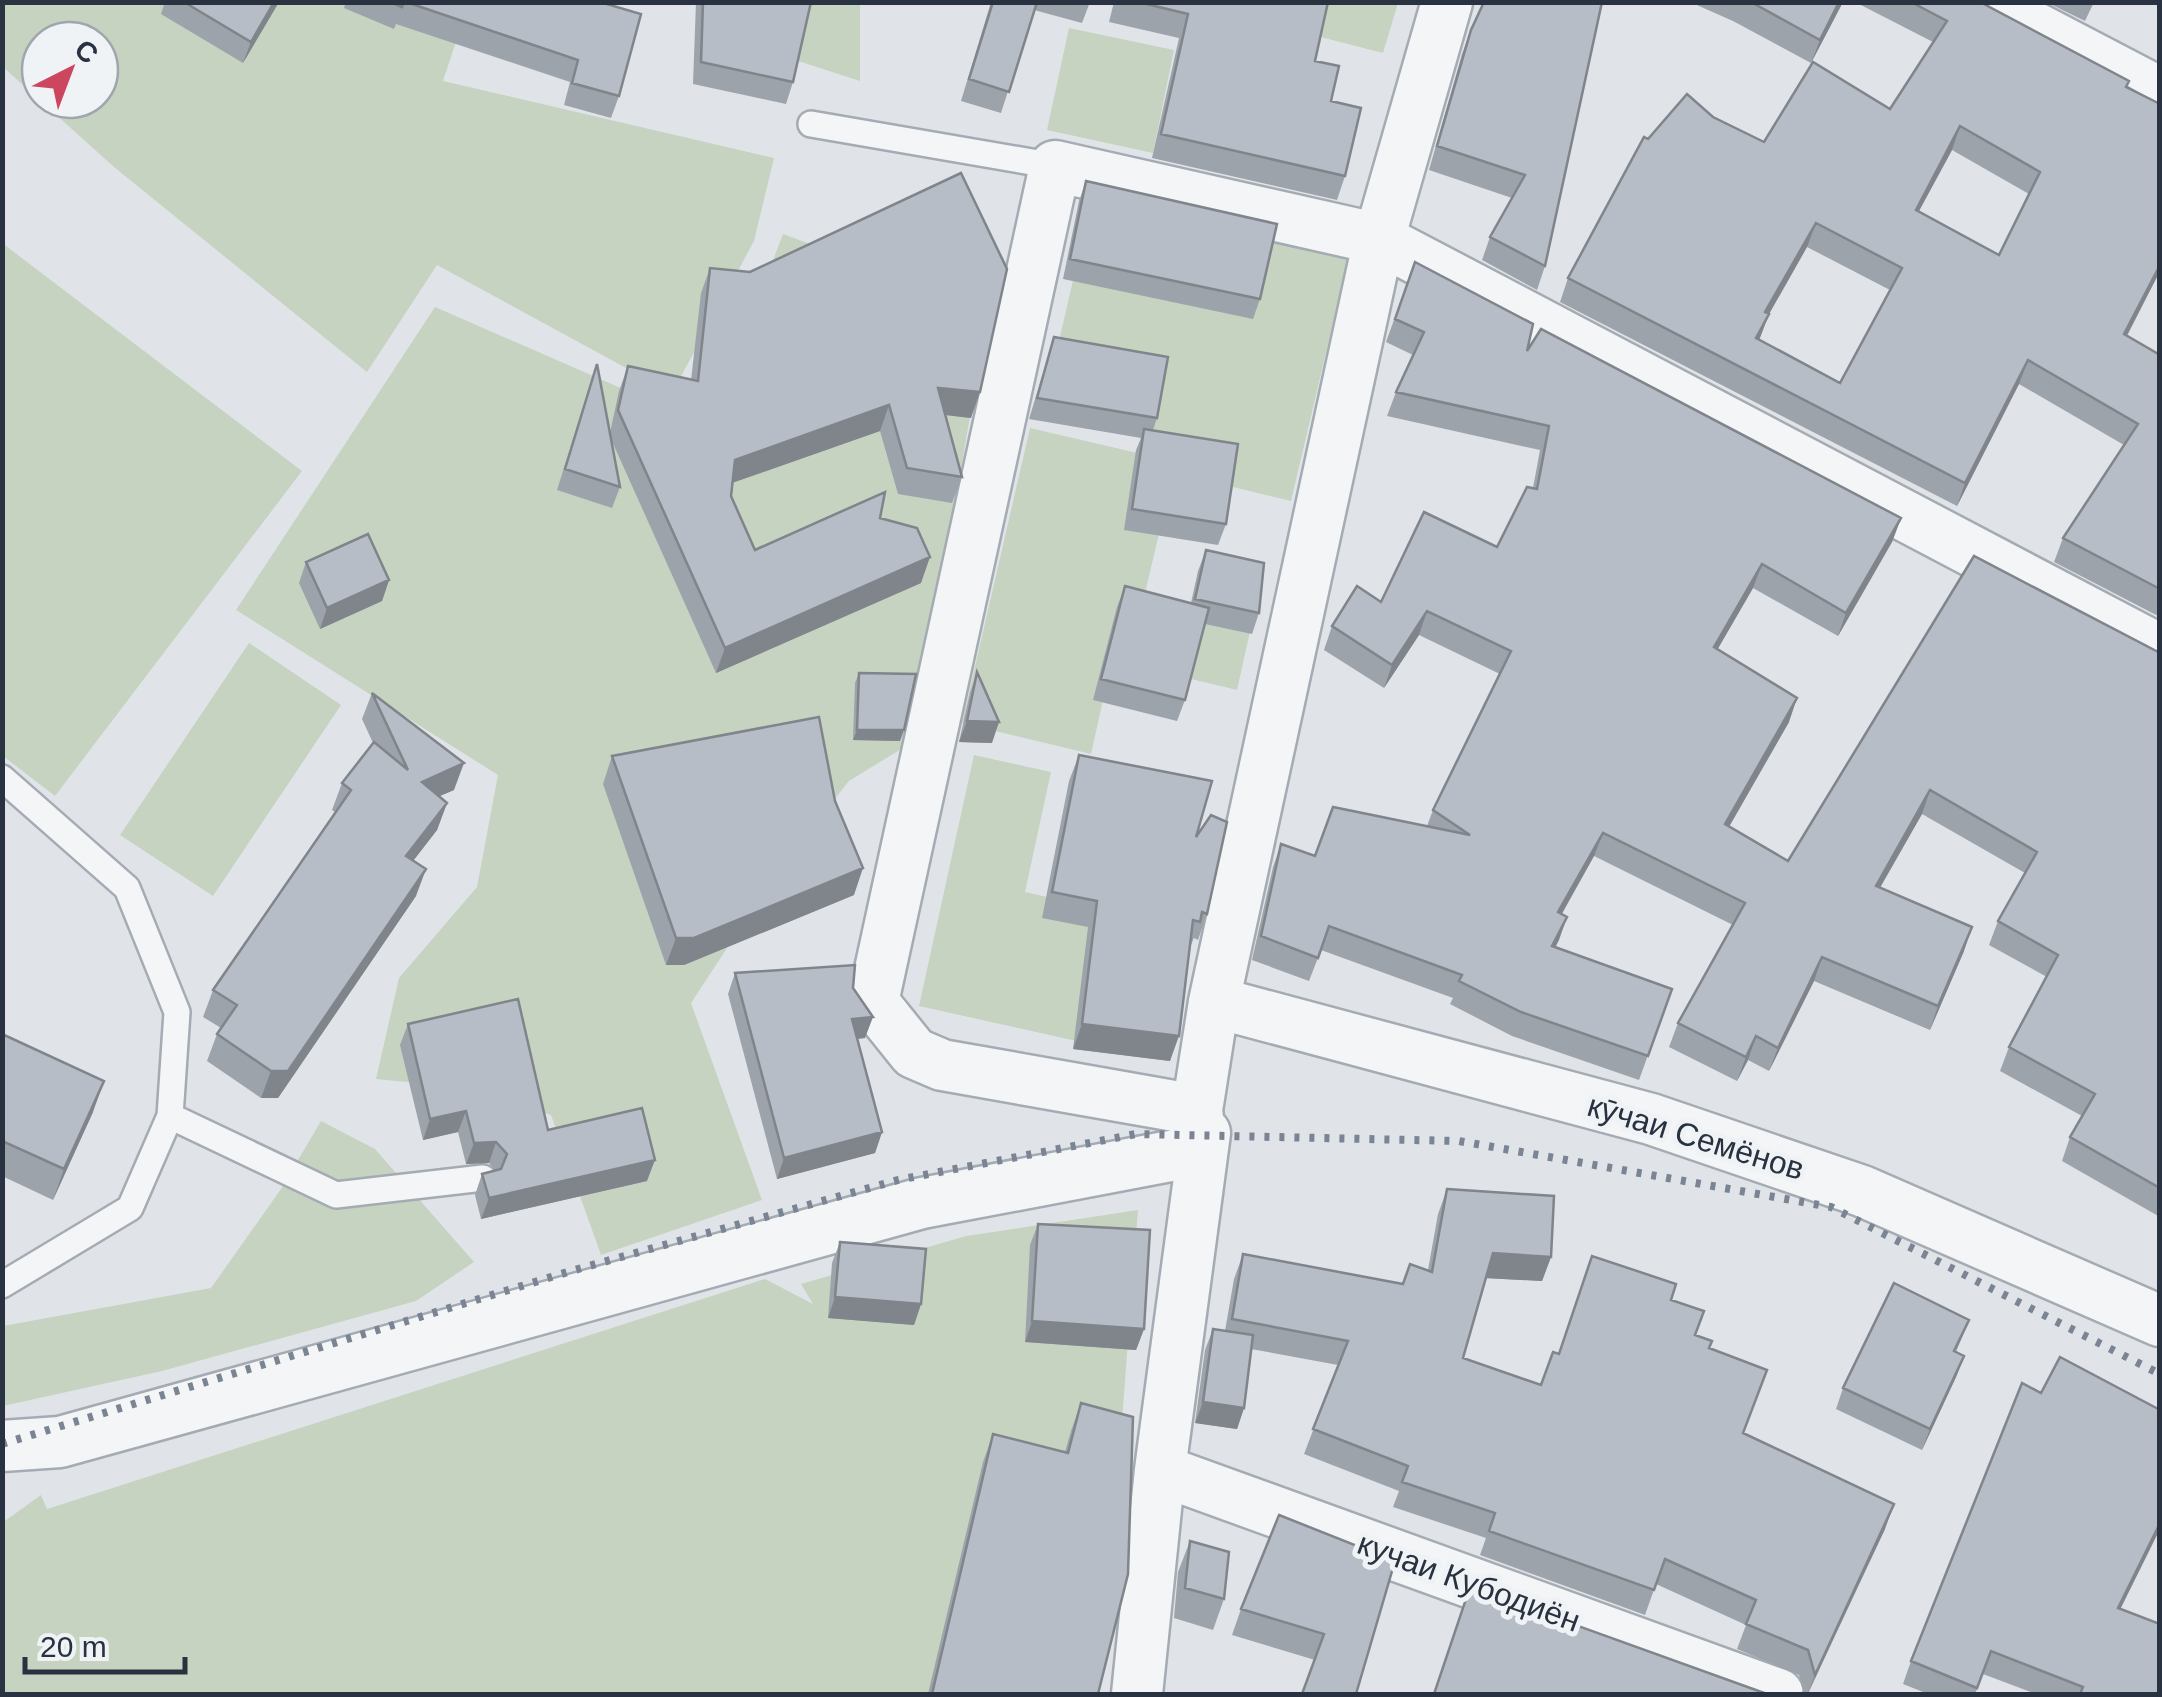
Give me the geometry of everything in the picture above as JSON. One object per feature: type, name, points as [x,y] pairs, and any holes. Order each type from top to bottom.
[{"type":"street","points":[[1200,1130],[1214,1002],[1380,239],[1446,2]]},
{"type":"street","points":[[1986,2],[2160,94]]},
{"type":"street","points":[[1137,1694],[1160,1470],[1205,1133],[942,1065],[914,1053],[873,1002],[1055,166],[1380,239],[2160,650]]},
{"type":"street","name":"кӯчаи Семёнов","points":[[1214,1002],[1669,1125],[1862,1190],[2160,1321]]},
{"type":"street","points":[[2,1446],[60,1442],[922,1202],[1200,1130]]},
{"type":"street","name":"кучаи Кубодиён","points":[[1160,1470],[1778,1694]]},
{"type":"lane","points":[[811,124],[1055,166]]},
{"type":"lane","points":[[2,778],[126,888],[177,1012],[170,1116],[130,1208],[2,1284]]},
{"type":"lane","points":[[170,1116],[336,1195],[483,1178]]},
{"type":"green space","points":[[3,3],[469,3],[443,81],[774,158],[754,241],[672,393],[437,265],[367,372],[114,167],[62,120],[120,120],[120,20],[20,20],[20,82],[3,67]]},
{"type":"green space","points":[[732,3],[860,3],[860,81],[743,43]]},
{"type":"green space","points":[[1188,3],[1398,3],[1383,53]]},
{"type":"green space","points":[[1069,28],[1174,50],[1153,153],[1047,130]]},
{"type":"green space","points":[[1089,211],[1259,229],[1350,251],[1291,501],[1204,480],[1212,447],[1044,406]]},
{"type":"green space","points":[[783,234],[988,310],[945,563],[924,735],[849,781],[779,869],[691,1003],[762,1200],[601,1255],[551,1115],[468,1088],[376,1079],[399,978],[477,887],[498,775],[236,610],[435,307],[710,427]]},
{"type":"green space","points":[[2,243],[302,471],[55,796],[3,756]]},
{"type":"green space","points":[[1030,428],[1176,462],[1145,593],[1253,618],[1237,690],[1112,660],[1091,754],[962,723]]},
{"type":"green space","points":[[249,643],[341,705],[213,896],[120,835]]},
{"type":"green space","points":[[974,755],[1051,772],[1025,892],[1118,913],[1090,1044],[919,1006]]},
{"type":"green space","points":[[321,1121],[375,1149],[474,1262],[416,1301],[162,1371],[3,1406],[3,1326],[211,1288],[281,1189]]},
{"type":"green space","points":[[1138,1210],[1107,1617],[1097,1694],[3,1694],[2,1523],[41,1495],[47,1509],[765,1279],[813,1304],[801,1284],[966,1236]]},
{"type":"building","points":[[184,2],[274,2],[251,42]]},
{"type":"building","points":[[406,2],[600,2],[641,14],[619,96],[572,83],[578,60]]},
{"type":"building","points":[[703,2],[811,2],[793,82],[701,62]]},
{"type":"building","points":[[993,2],[1037,2],[1009,92],[969,79]]},
{"type":"building","points":[[1138,2],[1328,2],[1315,61],[1339,66],[1331,101],[1361,108],[1345,176],[1161,134],[1188,14]]},
{"type":"building","points":[[1484,2],[1602,2],[1545,266],[1490,237],[1525,175],[1437,146],[1471,30]]},
{"type":"building","points":[[1751,2],[1839,2],[1820,40]]},
{"type":"building","points":[[1911,2],[1980,2],[2129,81],[2126,87],[2160,104],[2160,265],[2124,334],[2160,355],[2160,589],[2063,538],[2138,424],[2028,360],[1965,483],[1568,278],[1644,137],[1648,139],[1687,94],[1713,117],[1764,142],[1813,62],[1890,109],[1947,21]],"holes":[[[1960,126],[2040,172],[1999,255],[1916,210]],[[1816,223],[1902,268],[1840,383],[1756,338],[1769,314],[1765,312]]]},
{"type":"building","points":[[961,173],[1007,269],[980,392],[938,388],[962,477],[907,468],[889,405],[735,460],[731,496],[755,550],[885,492],[880,518],[917,528],[930,557],[725,648],[618,410],[628,366],[698,381],[710,268],[750,272]]},
{"type":"building","points":[[1086,181],[1277,224],[1260,299],[1070,259]]},
{"type":"building","points":[[1415,262],[1533,324],[1527,351],[1541,329],[1901,518],[1846,613],[1762,564],[1714,647],[1797,698],[1725,824],[1788,861],[1974,556],[2160,653],[2160,1188],[2070,1137],[2095,1094],[2009,1047],[2058,955],[1998,921],[2037,852],[1930,790],[1876,886],[1972,927],[1938,1006],[1822,957],[1778,1048],[1756,1036],[1746,1057],[1678,1023],[1745,903],[1603,833],[1558,912],[1567,917],[1552,946],[1672,989],[1648,1056],[1521,1012],[1459,981],[1462,975],[1329,926],[1318,958],[1261,936],[1281,844],[1315,856],[1333,807],[1470,835],[1433,810],[1511,651],[1427,611],[1392,665],[1332,626],[1357,586],[1381,602],[1424,512],[1497,547],[1527,487],[1537,489],[1549,426],[1396,392],[1424,332],[1395,319]]},
{"type":"building","points":[[1054,337],[1168,357],[1157,418],[1037,398]]},
{"type":"building","points":[[597,364],[620,487],[565,469]]},
{"type":"building","points":[[1144,429],[1238,444],[1226,524],[1132,509]]},
{"type":"building","points":[[368,534],[389,580],[327,608],[306,562]]},
{"type":"building","points":[[1206,550],[1264,563],[1259,613],[1195,599]]},
{"type":"building","points":[[1125,586],[1209,608],[1185,700],[1101,679]]},
{"type":"building","points":[[977,672],[999,722],[967,721]]},
{"type":"building","points":[[859,673],[916,674],[904,730],[857,730]]},
{"type":"building","points":[[372,693],[464,763],[422,782],[447,803],[406,856],[426,869],[288,1071],[271,1071],[217,1034],[237,1005],[213,990],[351,790],[342,783],[374,742],[408,770]]},
{"type":"building","points":[[819,717],[835,801],[863,868],[694,938],[676,938],[612,756]]},
{"type":"building","points":[[1079,755],[1212,781],[1196,837],[1211,815],[1227,822],[1207,914],[1202,912],[1200,922],[1193,920],[1179,1036],[1082,1024],[1097,901],[1052,892]]},
{"type":"building","points":[[855,965],[853,988],[873,1017],[852,1019],[882,1132],[784,1158],[735,973]]},
{"type":"building","points":[[518,999],[548,1130],[642,1108],[655,1160],[489,1198],[482,1174],[501,1169],[507,1154],[496,1142],[474,1143],[466,1111],[430,1119],[408,1024]]},
{"type":"building","points":[[2,1034],[104,1081],[64,1169],[2,1141]]},
{"type":"building","points":[[1447,1189],[1554,1196],[1551,1257],[1493,1253],[1463,1358],[1541,1385],[1553,1352],[1559,1354],[1592,1256],[1676,1284],[1671,1300],[1704,1311],[1695,1335],[1712,1341],[1709,1348],[1767,1370],[1743,1433],[1894,1504],[1815,1675],[1808,1650],[1746,1624],[1756,1600],[1665,1559],[1654,1590],[1489,1531],[1495,1513],[1402,1482],[1408,1466],[1313,1429],[1348,1341],[1232,1319],[1243,1254],[1403,1284],[1410,1264],[1432,1272]]},
{"type":"building","points":[[1038,1224],[1150,1230],[1144,1329],[1032,1321]]},
{"type":"building","points":[[840,1242],[926,1249],[921,1304],[835,1297]]},
{"type":"building","points":[[1894,1283],[1969,1320],[1954,1351],[1964,1356],[1930,1429],[1843,1388]]},
{"type":"building","points":[[1213,1329],[1253,1335],[1244,1408],[1203,1402]]},
{"type":"building","points":[[2060,1357],[2160,1410],[2160,1523],[2118,1608],[2160,1624],[2160,1694],[2080,1694],[2083,1687],[1991,1651],[1977,1688],[1911,1661],[2022,1383],[2041,1393]]},
{"type":"building","points":[[1081,1403],[1133,1417],[1128,1574],[1098,1694],[932,1694],[993,1434],[1068,1453]]},
{"type":"building","points":[[1279,1515],[1395,1561],[1356,1694],[1302,1694],[1324,1634],[1241,1609]]},
{"type":"building","points":[[1190,1541],[1229,1552],[1224,1599],[1185,1588]]},
{"type":"building","points":[[1470,1587],[1767,1694],[1434,1694]]},
{"type":"railway","points":[[2,1444],[571,1271],[898,1180],[1136,1134],[1459,1141],[1831,1207],[2160,1374]]}]
